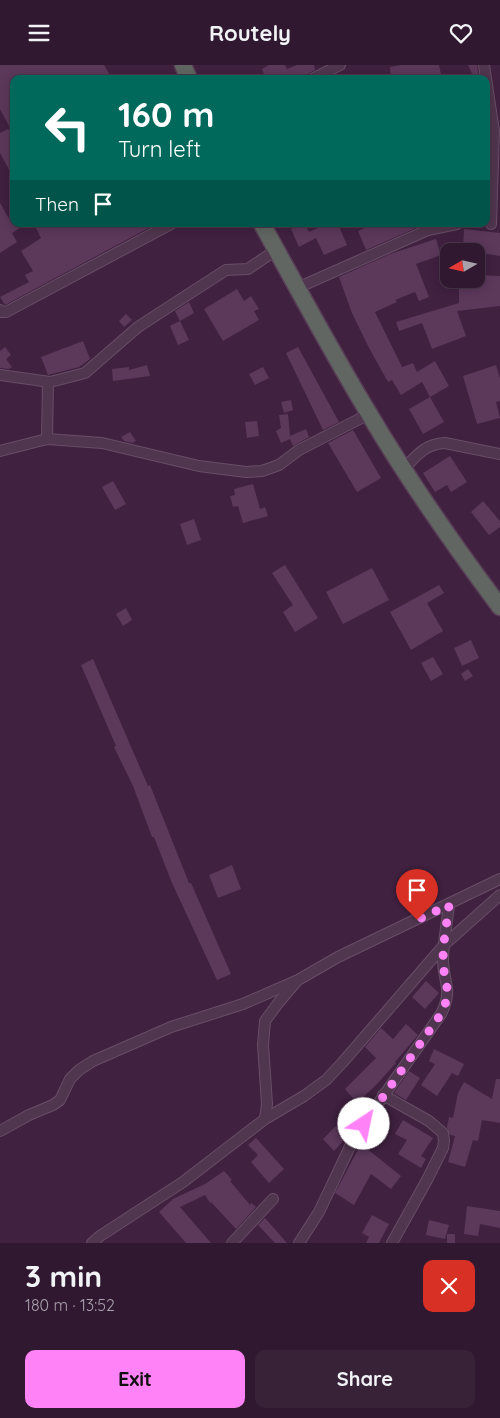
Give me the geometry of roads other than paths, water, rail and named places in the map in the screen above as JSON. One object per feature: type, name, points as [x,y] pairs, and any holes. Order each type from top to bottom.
[{"type":"highway","points":[[264,227],[369,414],[442,527],[500,607]]},
{"type":"street","points":[[320,75],[340,65]]},
{"type":"street","points":[[490,105],[494,131],[492,225]]},
{"type":"street","points":[[0,310],[6,313],[165,227]]},
{"type":"street","points":[[297,288],[428,230],[442,227]]},
{"type":"street","points":[[0,375],[48,382],[85,373],[138,327],[171,305],[226,270],[248,269],[276,250]]},
{"type":"street","points":[[47,439],[48,382]]},
{"type":"street","points":[[0,451],[47,439],[102,443],[199,466],[262,471],[279,465],[299,450],[369,414]]},
{"type":"street","points":[[404,469],[423,450],[436,443],[453,444],[500,454]]},
{"type":"street","points":[[0,1131],[60,1101],[70,1079],[79,1070],[93,1061],[171,1027],[242,1004],[298,980],[338,957],[500,879]]},
{"type":"street","points":[[92,1243],[183,1183],[265,1119],[304,1096],[326,1080],[445,943],[500,895]]},
{"type":"street","points":[[298,1243],[320,1212],[354,1138],[382,1095],[441,1014],[447,1002],[448,992],[443,963],[449,905]]},
{"type":"street","points":[[265,1119],[267,1104],[263,1045],[265,1021],[298,980]]},
{"type":"street","points":[[382,1095],[429,1121],[443,1133],[444,1141],[444,1148],[436,1164],[392,1243]]},
{"type":"street","points":[[232,1243],[274,1199]]}]
